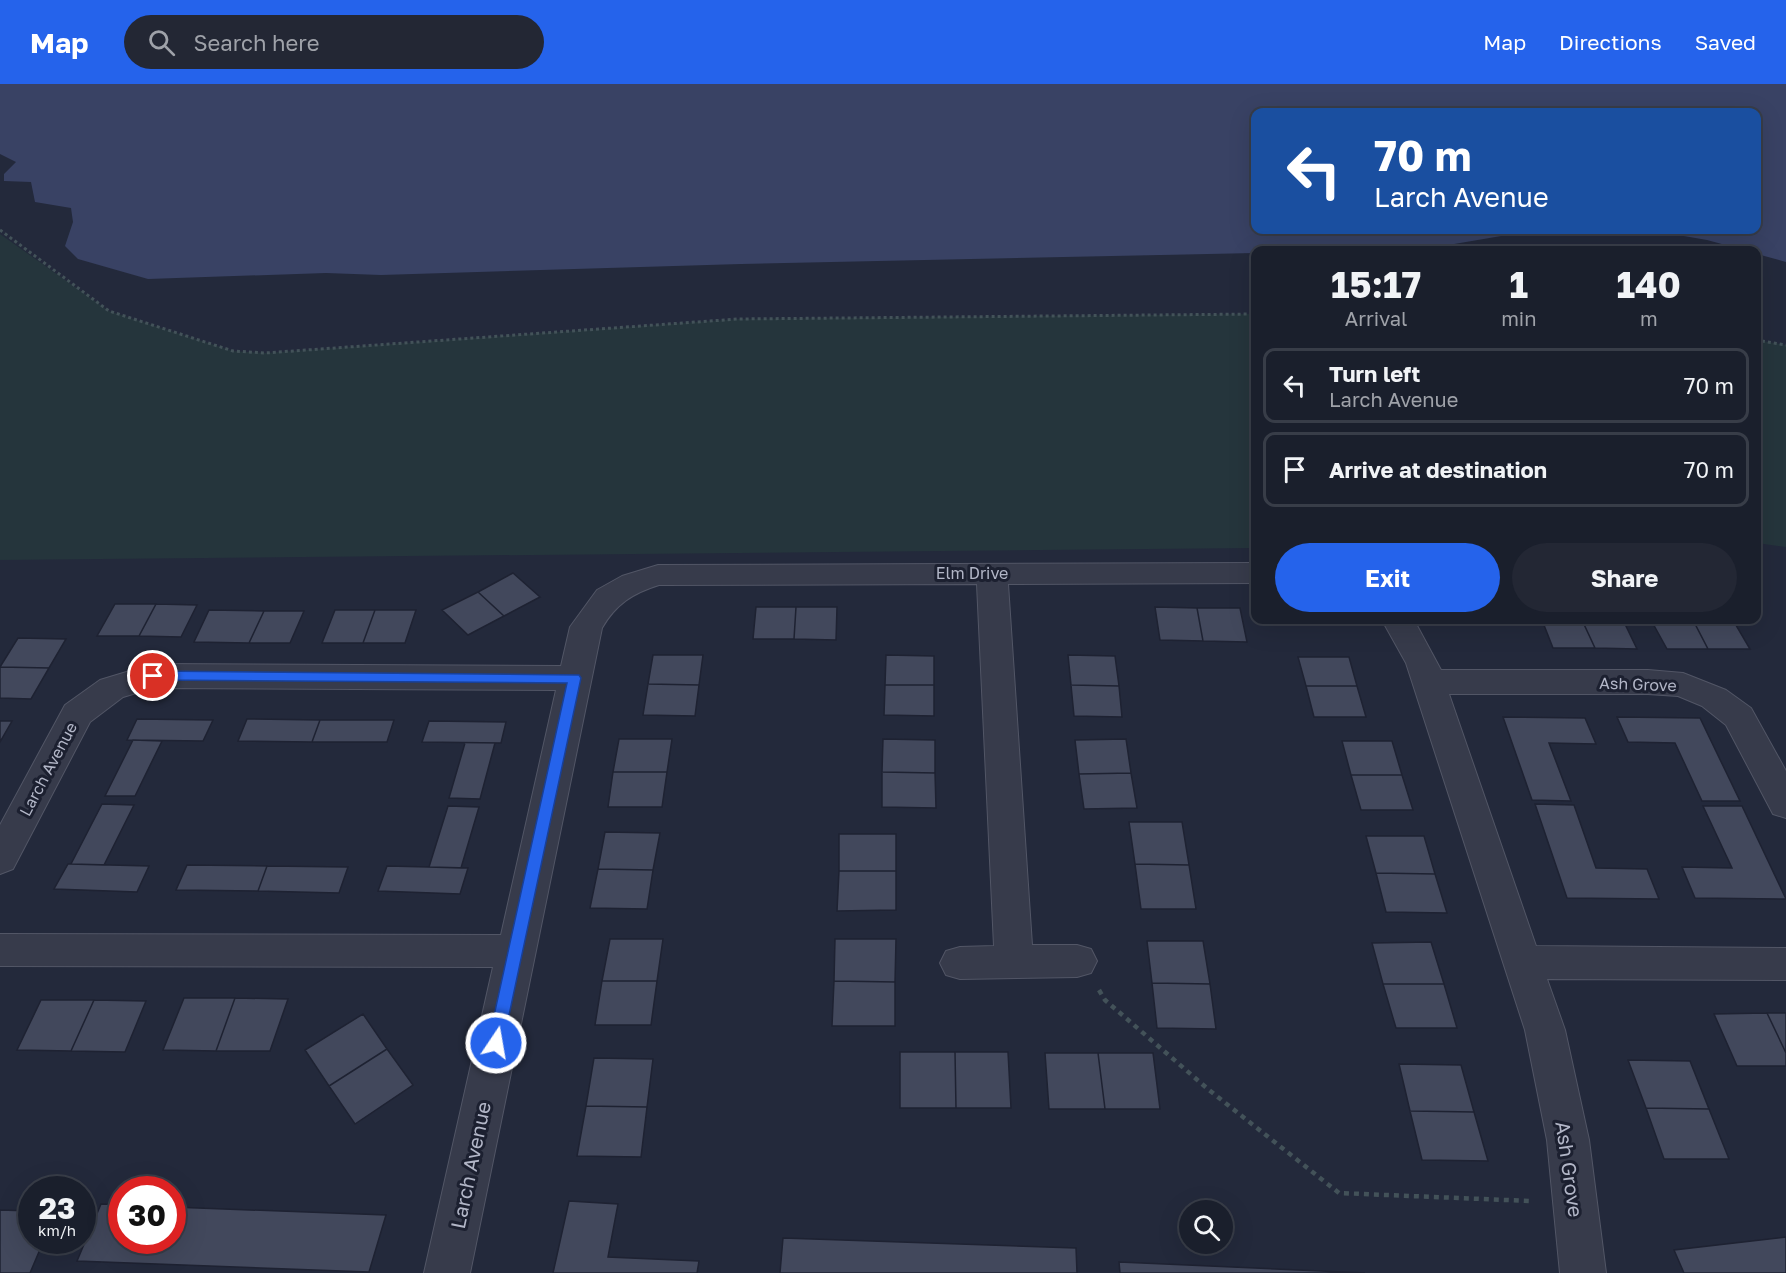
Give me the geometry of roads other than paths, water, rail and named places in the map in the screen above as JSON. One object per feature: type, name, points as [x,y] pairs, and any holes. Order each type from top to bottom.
[{"type":"street","points":[[992,573],[1014,962]]},
{"type":"street","name":"Elm Drive","points":[[688,575],[1251,573]]},
{"type":"street","name":"Larch Avenue","points":[[447,1273],[586,627],[602,602],[624,585],[658,575],[688,575]]},
{"type":"street","name":"Ash Grove","points":[[1400,624],[1422,663],[1429,682],[1545,1030],[1568,1140],[1583,1273]]},
{"type":"street","name":"Larch Avenue","points":[[0,859],[77,714],[96,695],[126,681],[153,676],[575,678]]},
{"type":"street","name":"Ash Grove","points":[[1429,682],[1648,682],[1683,685],[1714,699],[1739,717],[1786,804]]},
{"type":"street","points":[[0,950],[516,951]]},
{"type":"street","points":[[960,963],[1077,961]]},
{"type":"street","points":[[1523,962],[1786,964]]},
{"type":"water","points":[[0,84],[1786,84],[1786,262],[1761,255],[1761,246],[1729,246],[1672,234],[1761,234],[1761,108],[1251,108],[1251,234],[1513,234],[1443,246],[1251,246],[1251,253],[741,264],[381,275],[326,273],[148,279],[78,259],[65,246],[73,222],[71,208],[35,202],[31,182],[4,181],[4,174],[16,162],[0,154]]}]
